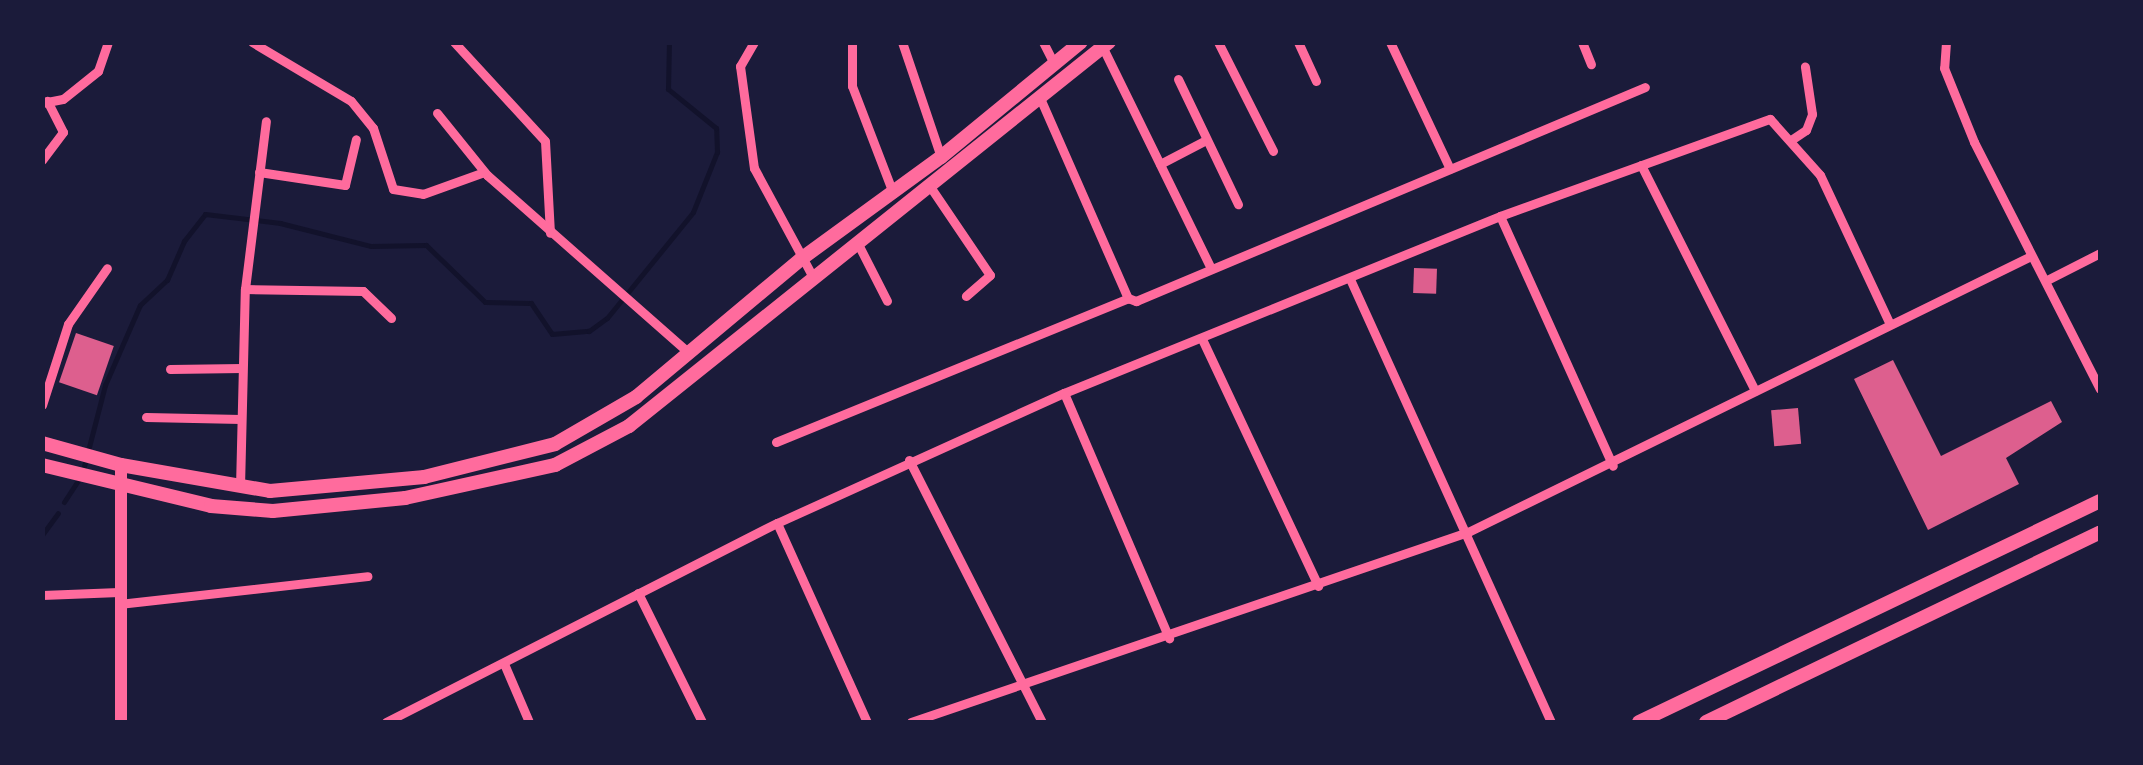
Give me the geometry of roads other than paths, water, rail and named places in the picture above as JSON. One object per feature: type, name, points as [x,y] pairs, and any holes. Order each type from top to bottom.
[{"type":"main road","points":[[42,443],[120,465],[240,489],[352,488],[523,456],[612,414],[801,259],[942,157],[1081,42]]},
{"type":"main road","points":[[42,464],[211,506],[272,510],[405,498],[524,476],[629,426],[1106,45]]},
{"type":"main road","points":[[120,465],[120,722]]},
{"type":"main road","points":[[1640,722],[2100,501]]},
{"type":"main road","points":[[1706,722],[2100,532]]},
{"type":"main road","points":[[1886,604],[1899,630]]},
{"type":"street","points":[[42,160],[63,132],[45,102],[63,99],[98,71],[108,42]]},
{"type":"street","points":[[252,42],[352,101],[373,128],[393,189],[423,194],[484,172]]},
{"type":"street","points":[[454,42],[545,141],[550,233]]},
{"type":"street","points":[[754,42],[740,66],[744,124],[754,168],[813,277]]},
{"type":"street","points":[[852,42],[852,86],[893,193]]},
{"type":"street","points":[[902,42],[942,157]]},
{"type":"street","points":[[1043,42],[1054,64]]},
{"type":"street","points":[[1218,42],[1273,151]]},
{"type":"street","points":[[1298,42],[1316,81]]},
{"type":"street","points":[[1390,42],[1450,170]]},
{"type":"street","points":[[1582,42],[1591,64]]},
{"type":"street","points":[[1946,42],[1944,68],[1966,124],[2100,389]]},
{"type":"street","points":[[1106,45],[1210,266]]},
{"type":"street","points":[[1791,140],[1811,121],[1805,67]]},
{"type":"street","points":[[1178,79],[1238,204]]},
{"type":"street","points":[[776,442],[1128,298],[1136,301],[1210,266],[1644,87]]},
{"type":"street","points":[[1040,98],[1128,298]]},
{"type":"street","points":[[436,113],[484,172],[688,352]]},
{"type":"street","points":[[386,722],[908,460],[1500,216],[1768,119],[1820,175],[1889,322]]},
{"type":"street","points":[[240,489],[245,289],[250,220],[266,121]]},
{"type":"street","points":[[259,172],[345,185],[356,139]]},
{"type":"street","points":[[1160,164],[1206,140]]},
{"type":"street","points":[[1641,165],[1755,391]]},
{"type":"street","points":[[931,188],[990,275],[966,296]]},
{"type":"street","points":[[1500,216],[1613,466]]},
{"type":"street","points":[[858,242],[887,301]]},
{"type":"street","points":[[2047,280],[2100,253]]},
{"type":"street","points":[[912,722],[1169,638],[1468,532],[1613,466],[1889,322],[2031,256]]},
{"type":"street","points":[[42,404],[68,324],[107,268]]},
{"type":"street","points":[[1350,279],[1551,722]]},
{"type":"street","points":[[245,289],[363,291],[391,318]]},
{"type":"street","points":[[1202,339],[1318,586]]},
{"type":"street","points":[[170,369],[242,368]]},
{"type":"street","points":[[1064,393],[1169,638]]},
{"type":"street","points":[[146,418],[242,419]]},
{"type":"street","points":[[908,460],[1026,684],[1042,722]]},
{"type":"street","points":[[777,523],[867,722]]},
{"type":"street","points":[[42,596],[119,598],[367,576]]},
{"type":"street","points":[[638,594],[702,722]]},
{"type":"street","points":[[504,666],[529,722]]},
{"type":"waterway","points":[[64,502],[82,474],[105,385],[140,305],[167,280],[184,241],[205,214],[280,223],[371,246],[426,245],[485,302],[531,303],[552,334],[589,331],[607,318],[693,212],[717,152],[716,128],[668,89],[669,42]]},
{"type":"waterway","points":[[42,535],[58,513]]}]
